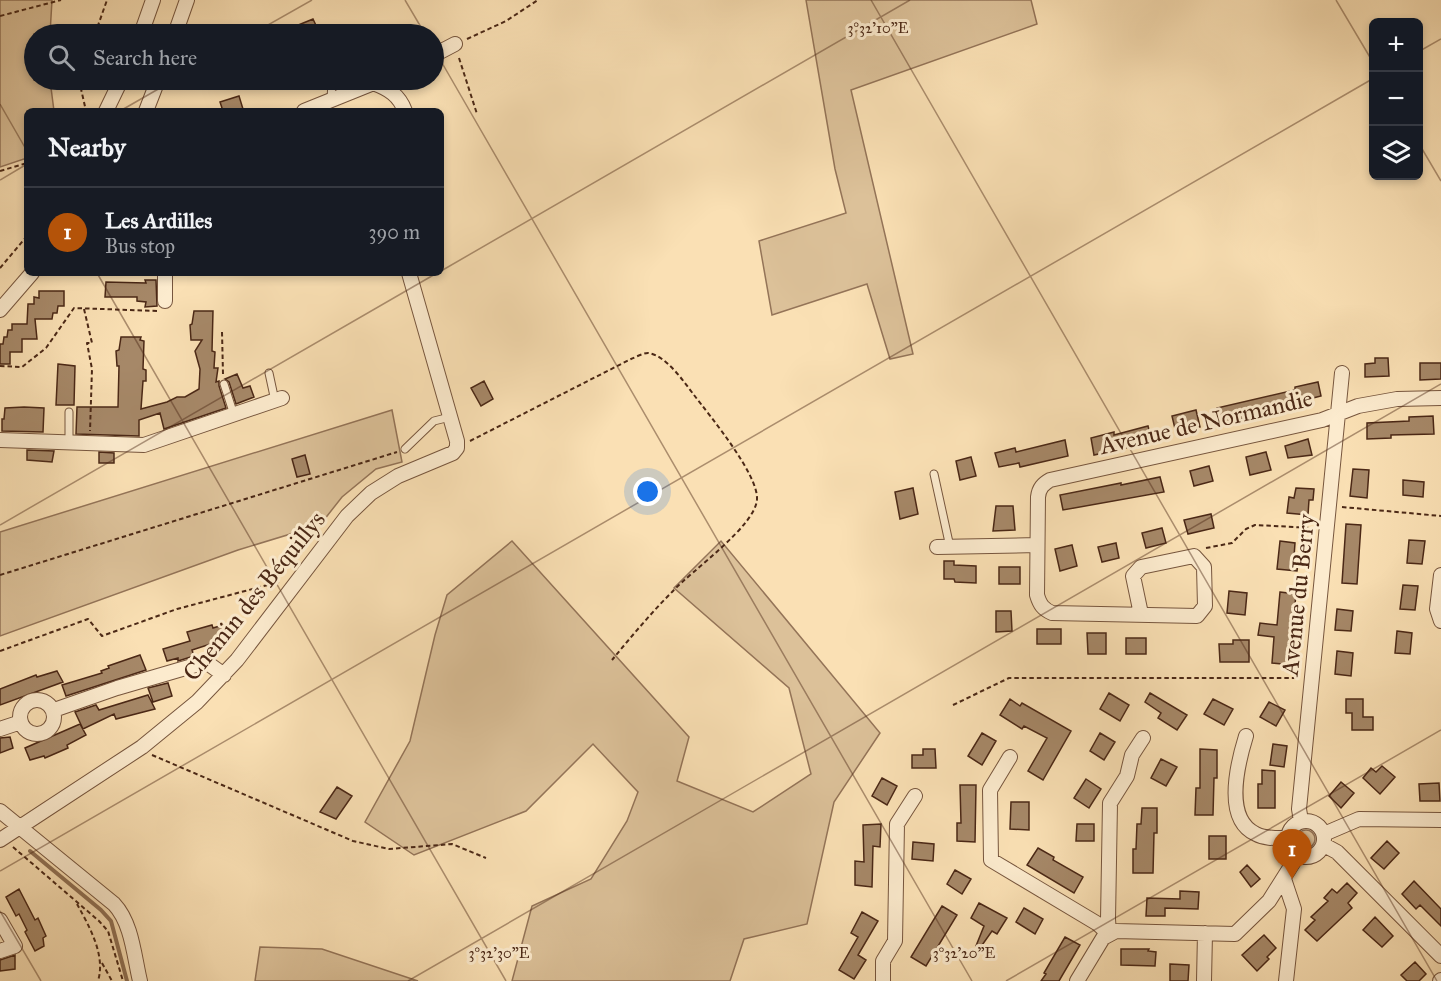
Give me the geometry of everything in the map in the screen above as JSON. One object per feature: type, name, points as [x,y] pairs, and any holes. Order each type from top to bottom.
[{"type":"street","points":[[145,24],[153,0]]},
{"type":"street","points":[[179,24],[188,0]]},
{"type":"street","points":[[444,50],[455,44]]},
{"type":"street","points":[[107,108],[116,90]]},
{"type":"street","points":[[147,108],[155,90]]},
{"type":"street","points":[[311,108],[355,90]]},
{"type":"street","points":[[389,90],[398,97],[404,108]]},
{"type":"street","points":[[0,310],[29,276]]},
{"type":"street","points":[[165,276],[165,301]]},
{"type":"street","points":[[410,276],[458,441],[458,448]]},
{"type":"street","name":"Avenue du Berry","points":[[1301,821],[1299,809],[1342,373]]},
{"type":"street","name":"Avenue de Normandie","points":[[1141,614],[1052,613],[1045,610],[1039,603],[1037,545],[1039,490],[1044,484],[1050,480],[1322,420],[1358,406],[1397,399],[1441,398]]},
{"type":"street","points":[[0,440],[144,445],[278,400]]},
{"type":"street","name":"Chemin des Béquillys","points":[[5,842],[19,827],[138,749],[197,702],[224,675],[254,639],[347,516],[371,493],[398,476],[453,453],[458,448]]},
{"type":"street","points":[[944,547],[1037,545]]},
{"type":"street","points":[[1194,556],[1204,567],[1205,606],[1197,616],[1141,614],[1133,576],[1141,567],[1194,556]]},
{"type":"street","points":[[1441,574],[1437,609],[1441,621]]},
{"type":"street","points":[[54,711],[117,688],[206,662],[224,675]]},
{"type":"street","points":[[40,700],[46,702],[54,711],[52,726],[43,733],[27,731],[21,722],[21,711],[28,702],[40,700]]},
{"type":"street","points":[[0,729],[21,722]]},
{"type":"street","points":[[1246,736],[1236,766],[1237,812],[1240,820],[1255,834],[1264,837],[1288,838]]},
{"type":"street","points":[[1109,934],[1110,803],[1127,776],[1132,755],[1143,738]]},
{"type":"street","points":[[1010,757],[990,790],[991,860],[1098,924],[1109,934]]},
{"type":"street","points":[[883,981],[883,961],[895,941],[897,824],[915,796]]},
{"type":"street","points":[[0,811],[121,911],[140,981]]},
{"type":"street","points":[[1441,820],[1359,819],[1324,839],[1318,853],[1313,856],[1298,855],[1290,848],[1288,838],[1292,828],[1301,821],[1312,822],[1322,829],[1324,839],[1441,956]]},
{"type":"street","points":[[1077,981],[1099,945],[1109,934],[1123,930],[1235,934],[1269,901],[1298,855]]},
{"type":"street","points":[[1284,879],[1294,909],[1286,981]]},
{"type":"street","points":[[0,920],[15,946],[0,951]]},
{"type":"street","points":[[1204,981],[1206,933]]},
{"type":"lane","points":[[331,100],[332,90]]},
{"type":"lane","points":[[269,373],[278,400]]},
{"type":"lane","points":[[224,384],[234,415]]},
{"type":"lane","points":[[69,412],[69,442]]},
{"type":"lane","points":[[405,449],[434,421],[450,417]]},
{"type":"lane","points":[[934,474],[944,547]]},
{"type":"path","points":[[0,16],[62,0]]},
{"type":"path","points":[[98,24],[107,0]]},
{"type":"path","points":[[477,114],[455,44],[506,21],[538,0]]},
{"type":"path","points":[[82,90],[85,108]]},
{"type":"path","points":[[0,171],[24,164]]},
{"type":"path","points":[[0,268],[24,240]]},
{"type":"path","points":[[0,366],[22,367],[46,348],[74,308],[161,311],[165,301]]},
{"type":"path","points":[[84,309],[92,343],[87,343],[92,369],[90,443]]},
{"type":"path","points":[[222,332],[224,384]]},
{"type":"path","points":[[458,448],[646,353],[658,357],[678,373],[709,415],[749,474],[757,498],[754,512],[729,540],[673,590],[612,660]]},
{"type":"path","points":[[0,575],[405,449]]},
{"type":"path","points":[[1330,505],[1441,516]]},
{"type":"path","points":[[1194,556],[1202,548],[1232,543],[1246,529],[1255,525],[1327,530]]},
{"type":"path","points":[[0,651],[88,619],[102,636],[177,609],[279,582]]},
{"type":"path","points":[[953,705],[1009,678],[1312,678]]},
{"type":"path","points":[[138,749],[353,841],[389,849],[452,844],[486,858]]},
{"type":"path","points":[[5,842],[99,921],[108,932],[123,981]]},
{"type":"path","points":[[75,901],[86,920],[102,963],[112,981]]},
{"type":"path","points":[[98,981],[102,963]]},
{"type":"shaded area","points":[[0,0],[52,0],[51,24],[24,24],[24,90],[51,90],[54,108],[24,108],[24,159],[0,167]]},
{"type":"shaded area","points":[[806,0],[1031,0],[1037,24],[851,90],[913,354],[890,359],[867,284],[772,315],[759,241],[846,213],[835,169]]},
{"type":"shaded area","points":[[392,410],[402,462],[376,469],[342,497],[320,525],[238,550],[0,636],[0,532]]},
{"type":"shaded area","points":[[512,541],[689,737],[677,781],[753,812],[811,774],[789,688],[674,588],[721,541],[880,733],[834,802],[807,924],[744,939],[730,981],[512,981],[532,906],[591,879],[627,821],[638,792],[593,744],[526,811],[414,855],[365,822],[410,741],[435,635],[447,595]]},
{"type":"shaded area","points":[[1306,830],[1312,833],[1315,839],[1312,845],[1306,848],[1300,845],[1297,839],[1300,833]]},
{"type":"shaded area","points":[[260,947],[322,949],[418,981],[255,981]]},
{"type":"building","points":[[313,19],[315,24],[301,24]]},
{"type":"building","points":[[239,96],[243,108],[222,108],[220,102]]},
{"type":"building","points":[[145,280],[156,280],[157,306],[145,307],[146,302],[137,301],[137,297],[105,297],[106,282],[146,283]]},
{"type":"building","points":[[39,291],[64,291],[64,306],[58,306],[57,313],[53,313],[52,319],[35,319],[37,339],[22,339],[22,352],[10,352],[10,364],[0,364],[0,344],[3,344],[4,337],[7,337],[8,330],[12,330],[12,324],[27,324],[28,304],[34,304],[34,297],[39,298]]},
{"type":"building","points":[[194,311],[213,311],[214,368],[218,368],[216,382],[219,381],[226,408],[164,429],[160,413],[139,420],[139,436],[76,434],[77,407],[118,407],[119,366],[117,366],[116,351],[119,350],[121,337],[141,337],[140,340],[144,341],[143,369],[146,370],[146,381],[143,381],[141,409],[177,397],[185,397],[199,389],[200,369],[195,351],[202,340],[191,340],[190,325]]},
{"type":"building","points":[[1375,358],[1388,358],[1389,376],[1365,377],[1365,364],[1375,363]]},
{"type":"building","points":[[1420,363],[1441,363],[1441,379],[1420,380]]},
{"type":"building","points":[[58,364],[75,366],[74,405],[56,405]]},
{"type":"building","points":[[237,374],[243,388],[250,386],[254,397],[236,404],[229,382],[225,379]]},
{"type":"building","points":[[484,381],[493,399],[481,406],[471,388]]},
{"type":"building","points":[[1318,382],[1321,396],[1282,406],[1283,410],[1221,423],[1217,408],[1295,390],[1295,387]]},
{"type":"building","points":[[5,408],[44,408],[43,432],[2,431]]},
{"type":"building","points":[[1196,410],[1200,427],[1176,433],[1172,416]]},
{"type":"building","points":[[1433,416],[1434,434],[1391,435],[1391,438],[1367,439],[1367,423],[1409,421],[1409,417]]},
{"type":"building","points":[[1148,426],[1152,442],[1094,455],[1091,438],[1114,432],[1114,435]]},
{"type":"building","points":[[1308,439],[1312,455],[1288,458],[1285,446]]},
{"type":"building","points":[[1065,440],[1068,456],[1020,467],[1019,463],[999,467],[995,453],[1015,448],[1016,452]]},
{"type":"building","points":[[27,450],[54,451],[52,462],[27,460]]},
{"type":"building","points":[[99,452],[114,453],[114,463],[99,463]]},
{"type":"building","points":[[1266,452],[1271,470],[1250,475],[1246,457]]},
{"type":"building","points":[[305,455],[310,474],[297,477],[292,459]]},
{"type":"building","points":[[971,457],[976,476],[960,480],[956,461]]},
{"type":"building","points":[[1209,466],[1213,481],[1194,486],[1190,471]]},
{"type":"building","points":[[1353,469],[1369,470],[1367,498],[1350,496]]},
{"type":"building","points":[[1160,477],[1164,492],[1063,510],[1060,495]]},
{"type":"building","points":[[1403,480],[1424,482],[1423,497],[1403,495]]},
{"type":"building","points":[[913,488],[918,514],[900,519],[895,492]]},
{"type":"building","points":[[1296,488],[1314,489],[1313,500],[1309,500],[1308,515],[1287,513],[1289,497],[1294,498]]},
{"type":"building","points":[[996,506],[1013,506],[1015,530],[993,531]]},
{"type":"building","points":[[1211,514],[1214,528],[1188,534],[1184,520]]},
{"type":"building","points":[[1346,524],[1361,525],[1357,584],[1342,583]]},
{"type":"building","points":[[1162,528],[1166,543],[1146,548],[1142,533]]},
{"type":"building","points":[[1409,540],[1425,541],[1422,564],[1407,563]]},
{"type":"building","points":[[1280,541],[1295,543],[1294,557],[1299,557],[1297,571],[1277,569]]},
{"type":"building","points":[[1116,543],[1119,558],[1102,562],[1098,547]]},
{"type":"building","points":[[1072,545],[1077,566],[1060,571],[1055,549]]},
{"type":"building","points":[[944,561],[954,561],[954,565],[976,566],[976,583],[944,579]]},
{"type":"building","points":[[999,567],[1020,567],[1020,584],[999,584]]},
{"type":"building","points":[[1403,585],[1418,586],[1415,610],[1400,609]]},
{"type":"building","points":[[1229,591],[1247,593],[1245,615],[1227,613]]},
{"type":"building","points":[[1280,592],[1296,594],[1292,637],[1296,637],[1293,665],[1272,663],[1274,637],[1258,635],[1260,623],[1277,625]]},
{"type":"building","points":[[1337,609],[1353,611],[1351,631],[1335,630]]},
{"type":"building","points":[[996,611],[1011,611],[1012,631],[996,632]]},
{"type":"building","points":[[212,625],[213,628],[223,625],[226,639],[192,650],[194,656],[178,661],[178,658],[167,661],[163,649],[190,641],[187,632]]},
{"type":"building","points":[[1037,629],[1061,629],[1061,644],[1037,644]]},
{"type":"building","points":[[1397,631],[1412,633],[1410,654],[1395,653]]},
{"type":"building","points":[[1087,633],[1106,633],[1106,654],[1088,654]]},
{"type":"building","points":[[1126,638],[1146,638],[1146,654],[1126,654]]},
{"type":"building","points":[[1233,640],[1249,640],[1249,662],[1220,662],[1219,644],[1233,644]]},
{"type":"building","points":[[1337,651],[1353,653],[1351,676],[1335,674]]},
{"type":"building","points":[[140,655],[146,670],[66,696],[62,685],[102,673],[101,671],[109,668],[108,666]]},
{"type":"building","points":[[57,671],[63,682],[0,705],[0,689],[36,675],[37,677]]},
{"type":"building","points":[[168,683],[172,696],[153,702],[148,688]]},
{"type":"building","points":[[1109,693],[1129,705],[1120,721],[1100,709]]},
{"type":"building","points":[[1150,693],[1187,715],[1177,730],[1158,718],[1161,713],[1145,702]]},
{"type":"building","points":[[148,695],[155,709],[116,719],[114,714],[83,729],[75,712],[96,705],[99,710]]},
{"type":"building","points":[[1010,699],[1020,706],[1022,703],[1071,731],[1043,780],[1028,771],[1047,738],[1024,726],[1022,729],[1000,715]]},
{"type":"building","points":[[1213,699],[1233,709],[1224,725],[1204,714]]},
{"type":"building","points":[[1346,699],[1363,699],[1363,717],[1373,717],[1373,730],[1352,730],[1352,713],[1346,713]]},
{"type":"building","points":[[1269,702],[1285,710],[1276,726],[1260,717]]},
{"type":"building","points":[[80,724],[86,735],[67,745],[68,748],[45,758],[44,756],[30,760],[25,748]]},
{"type":"building","points":[[982,733],[996,741],[982,765],[968,756]]},
{"type":"building","points":[[1100,733],[1115,742],[1104,760],[1090,751]]},
{"type":"building","points":[[10,737],[13,748],[0,753],[0,738]]},
{"type":"building","points":[[1273,744],[1287,746],[1284,767],[1270,765]]},
{"type":"building","points":[[923,749],[935,749],[936,768],[912,768],[912,755],[923,755]]},
{"type":"building","points":[[1200,749],[1217,750],[1213,815],[1195,815],[1196,788],[1200,788]]},
{"type":"building","points":[[1161,759],[1177,767],[1166,786],[1151,778]]},
{"type":"building","points":[[1382,766],[1395,777],[1380,794],[1363,778],[1371,768],[1376,772]]},
{"type":"building","points":[[1262,770],[1275,771],[1275,808],[1258,808],[1258,784],[1262,784]]},
{"type":"building","points":[[882,778],[897,786],[887,805],[872,796]]},
{"type":"building","points":[[1086,779],[1101,789],[1089,808],[1074,798]]},
{"type":"building","points":[[1341,782],[1354,793],[1341,808],[1329,796]]},
{"type":"building","points":[[1439,783],[1440,801],[1420,801],[1419,784]]},
{"type":"building","points":[[960,785],[976,785],[975,842],[957,841],[957,823],[961,823]]},
{"type":"building","points":[[337,787],[352,796],[336,819],[320,812]]},
{"type":"building","points":[[1011,802],[1029,802],[1029,830],[1010,829]]},
{"type":"building","points":[[1142,808],[1157,808],[1153,873],[1133,873],[1133,849],[1136,849],[1137,824],[1141,824]]},
{"type":"building","points":[[881,824],[880,847],[873,846],[872,887],[855,885],[855,861],[864,862],[863,825]]},
{"type":"building","points":[[1077,824],[1094,824],[1094,841],[1076,841]]},
{"type":"building","points":[[1209,836],[1226,836],[1226,859],[1209,859]]},
{"type":"building","points":[[1387,841],[1399,853],[1384,869],[1371,858]]},
{"type":"building","points":[[913,842],[934,844],[933,861],[912,859]]},
{"type":"building","points":[[1038,848],[1054,857],[1053,860],[1083,877],[1074,893],[1027,865]]},
{"type":"building","points":[[1247,865],[1260,879],[1251,887],[1240,872]]},
{"type":"building","points":[[955,870],[971,879],[962,894],[947,884]]},
{"type":"building","points":[[1414,881],[1441,909],[1441,926],[1420,905],[1416,909],[1402,894]]},
{"type":"building","points":[[1347,883],[1357,893],[1348,903],[1352,908],[1317,941],[1305,930],[1315,920],[1311,917],[1328,901],[1324,898],[1332,889],[1337,893]]},
{"type":"building","points":[[19,889],[35,920],[38,918],[46,936],[43,938],[44,946],[35,951],[19,914],[16,916],[6,897]]},
{"type":"building","points":[[1180,891],[1199,892],[1198,909],[1165,908],[1165,916],[1146,916],[1147,898],[1180,899]]},
{"type":"building","points":[[979,903],[1007,918],[997,934],[992,931],[980,948],[976,946],[984,926],[971,918]]},
{"type":"building","points":[[942,906],[957,915],[926,966],[911,957]]},
{"type":"building","points":[[1024,908],[1043,919],[1035,934],[1016,922]]},
{"type":"building","points":[[862,912],[878,921],[858,955],[866,960],[854,979],[839,970],[858,937],[851,933]]},
{"type":"building","points":[[1375,917],[1393,936],[1382,947],[1363,930]]},
{"type":"building","points":[[1264,935],[1276,948],[1257,971],[1242,955]]},
{"type":"building","points":[[1065,937],[1080,945],[1059,981],[1041,981],[1046,974],[1044,973]]},
{"type":"building","points":[[1121,949],[1149,949],[1148,951],[1156,952],[1155,966],[1121,965]]},
{"type":"building","points":[[15,955],[15,969],[0,971],[0,960]]},
{"type":"building","points":[[1415,962],[1426,974],[1419,981],[1407,981],[1401,975]]},
{"type":"building","points":[[1170,964],[1189,965],[1188,981],[1170,981]]},
{"type":"waterway","points":[[30,851],[111,921],[127,981]]},
{"type":"place","name":"Les Ardilles","points":[[1292,879]]}]
